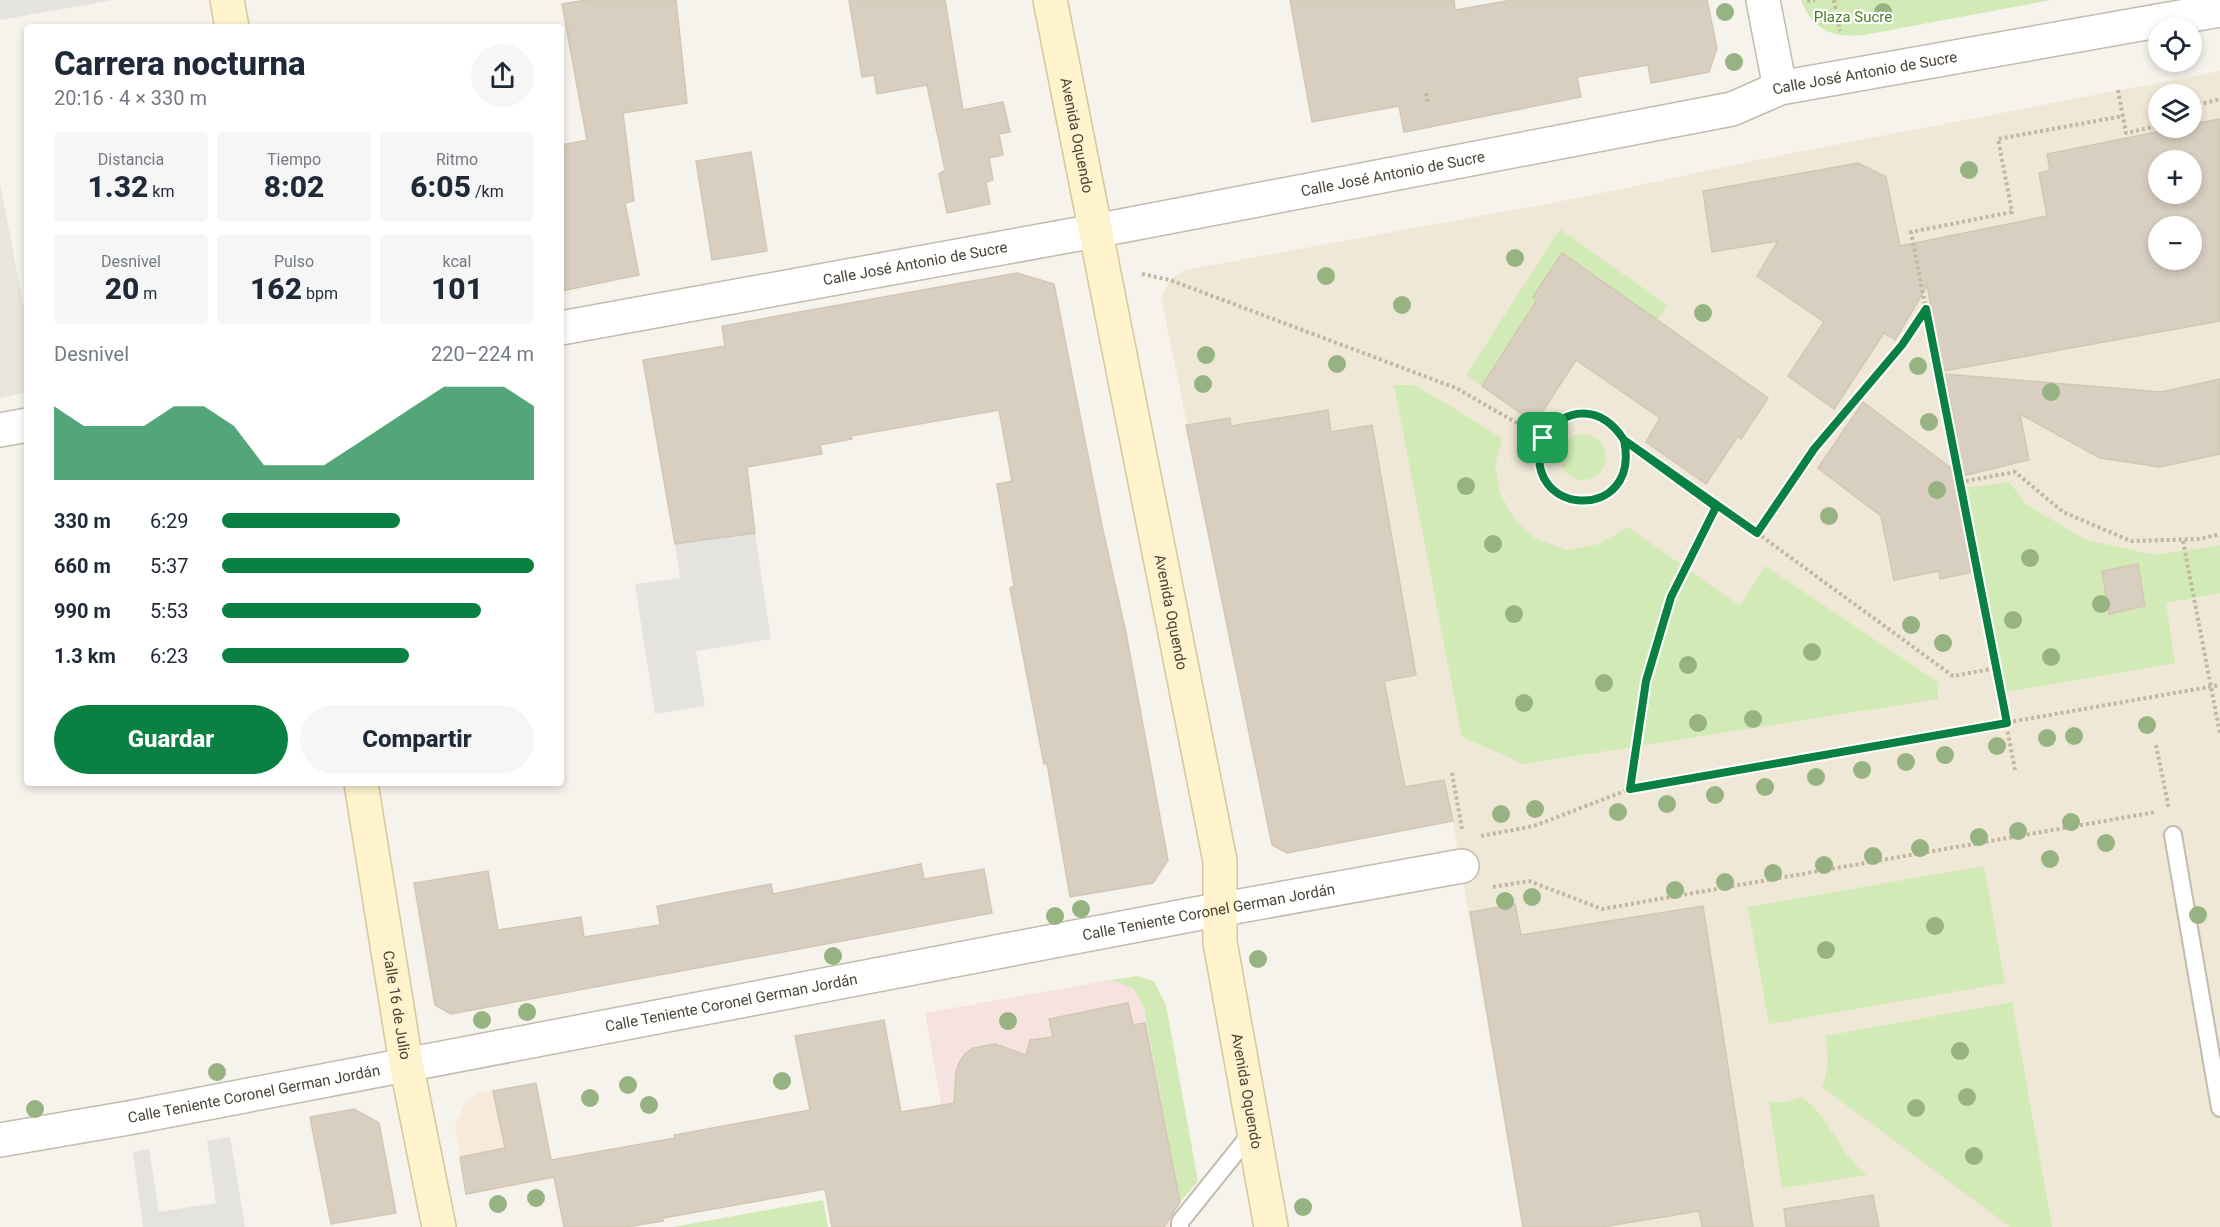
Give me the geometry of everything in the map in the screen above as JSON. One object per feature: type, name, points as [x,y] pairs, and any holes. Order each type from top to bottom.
[{"type":"main road","points":[[227,0],[231,24]]},
{"type":"main road","name":"Avenida Oquendo","points":[[1050,0],[1220,861],[1220,942],[1271,1227]]},
{"type":"main road","name":"Calle 16 de Julio","points":[[361,786],[406,1063],[439,1227]]},
{"type":"street","points":[[1763,0],[1780,88]]},
{"type":"street","name":"Calle José Antonio de Sucre","points":[[564,327],[1095,231],[1732,109],[1780,88],[2220,10]]},
{"type":"street","points":[[0,430],[24,426]]},
{"type":"street","name":"Calle Teniente Coronel German Jordán","points":[[0,1140],[146,1115],[406,1063],[1221,909],[1463,852]]},
{"type":"lane","points":[[2173,836],[2220,1108]]},
{"type":"lane","points":[[1180,1227],[1180,1222],[1253,1131]]},
{"type":"path","points":[[1807,2],[1815,0]]},
{"type":"path","points":[[1834,0],[1840,31]]},
{"type":"path","points":[[2118,90],[2126,133],[2148,128]]},
{"type":"path","points":[[1426,93],[1428,103]]},
{"type":"path","points":[[2202,104],[2220,101]]},
{"type":"path","points":[[2015,770],[1911,232],[2012,212],[1998,139],[2123,116]]},
{"type":"path","points":[[1103,265],[1170,280],[1456,388],[1543,438]]},
{"type":"path","points":[[1757,533],[1814,449],[1902,345],[1926,309]]},
{"type":"path","points":[[1589,413],[1604,418],[1616,428],[1624,440],[1628,455],[1626,471],[1619,484],[1608,494],[1593,501],[1578,501],[1563,497],[1551,488],[1543,477],[1539,464],[1539,451],[1543,438],[1561,418],[1589,413]]},
{"type":"path","points":[[1624,440],[1716,507],[1757,533],[1953,676],[1997,668]]},
{"type":"path","points":[[1960,482],[2015,472],[2063,512],[2131,541],[2200,539],[2220,534]]},
{"type":"path","points":[[1630,789],[1646,681],[1671,597],[1716,507]]},
{"type":"path","points":[[2183,540],[2220,734]]},
{"type":"path","points":[[1534,826],[1630,789],[2220,684]]},
{"type":"path","points":[[2156,745],[2173,836]]},
{"type":"path","points":[[1452,773],[1463,852]]},
{"type":"path","points":[[1528,881],[1602,909],[2147,813]]},
{"type":"shaded area","points":[[0,0],[113,0],[0,20]]},
{"type":"shaded area","points":[[2220,71],[2220,1227],[1522,1227],[1453,822],[1287,853],[1272,845],[1161,296],[1170,280],[1185,270],[1578,198],[1777,156],[2148,85],[2148,138],[2202,138],[2202,84],[2152,84]]},
{"type":"shaded area","points":[[0,184],[24,308],[24,393],[0,398]]},
{"type":"shaded area","points":[[755,533],[771,639],[696,651],[705,706],[655,714],[635,584],[680,578],[675,544]]},
{"type":"shaded area","points":[[1111,980],[1133,988],[1144,1008],[1180,1202],[1170,1218],[1171,1227],[963,1227],[925,1013]]},
{"type":"shaded area","points":[[536,1083],[554,1177],[466,1194],[455,1124],[465,1104],[477,1093]]},
{"type":"shaded area","points":[[230,1137],[245,1227],[143,1227],[133,1152],[149,1149],[159,1212],[216,1203],[207,1141]]},
{"type":"green space","name":"Plaza Sucre","points":[[1801,0],[2051,0],[1853,36],[1825,30],[1812,19]]},
{"type":"green space","points":[[1560,229],[1667,305],[1657,320],[1562,253],[1533,297],[1537,300],[1482,386],[1466,375]]},
{"type":"green space","points":[[1394,385],[1415,385],[1502,438],[1495,465],[1500,493],[1514,519],[1536,539],[1567,550],[1599,544],[1628,527],[1740,606],[1765,566],[1938,682],[1938,699],[1524,764],[1462,737]]},
{"type":"green space","points":[[1583,434],[1599,441],[1606,457],[1599,473],[1583,480],[1567,473],[1560,457],[1567,441]]},
{"type":"green space","points":[[2009,482],[2027,505],[2086,540],[2155,555],[2220,545],[2220,593],[2166,603],[2175,663],[2001,693],[1962,488]]},
{"type":"green space","points":[[1984,866],[2005,983],[1769,1024],[1748,907]]},
{"type":"green space","points":[[1137,976],[1154,981],[1166,1005],[1198,1181],[1180,1202],[1144,1008],[1133,988],[1111,980]]},
{"type":"green space","points":[[2012,1002],[2052,1227],[2010,1227],[1822,1087],[1828,1062],[1825,1036]]},
{"type":"green space","points":[[1802,1097],[1812,1105],[1849,1157],[1867,1175],[1782,1188],[1769,1102],[1785,1102]]},
{"type":"green space","points":[[823,1200],[828,1227],[673,1227]]},
{"type":"building","points":[[586,0],[676,0],[687,103],[623,113],[634,201],[625,203],[639,275],[564,290],[564,144],[587,140],[562,4]]},
{"type":"building","points":[[849,0],[945,0],[963,110],[1003,102],[1010,132],[999,134],[1003,155],[989,158],[993,180],[986,182],[990,204],[947,213],[939,174],[945,170],[927,85],[877,94],[874,75],[862,77]]},
{"type":"building","points":[[1290,0],[1454,0],[1455,10],[1512,0],[1707,0],[1717,48],[1709,72],[1651,83],[1648,65],[1577,77],[1581,97],[1404,132],[1399,106],[1312,122]]},
{"type":"building","points":[[2220,119],[2220,321],[1944,371],[1927,286],[1895,340],[1884,333],[1834,409],[1788,376],[1824,322],[1757,276],[1778,241],[1712,252],[1703,191],[1858,163],[1886,177],[1900,246],[2047,216],[2039,173],[2050,170],[2047,154],[2148,134],[2148,138],[2202,138],[2202,122]]},
{"type":"building","points":[[751,152],[767,251],[712,260],[696,161]]},
{"type":"building","points":[[1562,253],[1768,398],[1741,439],[1738,436],[1706,484],[1646,442],[1660,418],[1576,360],[1535,423],[1482,386],[1537,300],[1533,297]]},
{"type":"building","points":[[1017,273],[1054,284],[1102,526],[1126,633],[1168,860],[1153,883],[1070,897],[1047,763],[1044,764],[1010,588],[1014,586],[997,484],[1012,481],[999,410],[851,436],[852,439],[820,445],[822,454],[747,467],[755,533],[675,544],[643,360],[725,346],[722,326]]},
{"type":"building","points":[[1945,374],[2161,392],[2220,379],[2220,454],[2160,467],[2100,458],[2020,414],[2029,460],[1962,476],[1951,424],[1955,423]]},
{"type":"building","points":[[1863,402],[1951,468],[1972,572],[1940,579],[1939,571],[1894,580],[1881,516],[1818,468]]},
{"type":"building","points":[[1328,410],[1331,432],[1372,425],[1416,675],[1384,681],[1405,787],[1444,780],[1453,821],[1287,853],[1272,845],[1186,425],[1230,418],[1231,426]]},
{"type":"building","points":[[2138,564],[2145,606],[2109,614],[2102,571]]},
{"type":"building","points":[[921,864],[924,879],[984,869],[992,913],[451,1014],[435,1005],[414,883],[488,871],[498,930],[581,917],[584,937],[660,925],[657,906],[771,884],[773,894]]},
{"type":"building","points":[[1515,904],[1521,935],[1703,906],[1753,1227],[1702,1227],[1699,1211],[1602,1227],[1523,1227],[1470,912]]},
{"type":"building","points":[[1128,1003],[1133,1025],[1145,1023],[1180,1202],[1164,1227],[832,1227],[825,1189],[663,1218],[663,1221],[626,1227],[564,1227],[554,1177],[466,1194],[460,1157],[505,1148],[493,1091],[536,1083],[551,1160],[675,1138],[674,1135],[810,1110],[795,1036],[884,1020],[901,1112],[954,1103],[956,1072],[959,1063],[973,1048],[995,1044],[1026,1055],[1030,1040],[1053,1037],[1049,1019]]},
{"type":"building","points":[[354,1109],[379,1123],[396,1213],[331,1224],[310,1117]]},
{"type":"building","points":[[1873,1195],[1879,1227],[1786,1227],[1784,1209]]},
{"type":"route","points":[[1543,438],[1539,451],[1539,464],[1543,477],[1551,488],[1563,497],[1578,501],[1593,501],[1608,494],[1619,484],[1626,471],[1628,455],[1624,440],[1670,473],[1716,507],[1757,533],[1814,449],[1902,345],[1926,309],[2007,723],[1630,789],[1646,681],[1671,597],[1716,507],[1624,440],[1616,428],[1604,418],[1589,413],[1561,418],[1543,438]]}]
